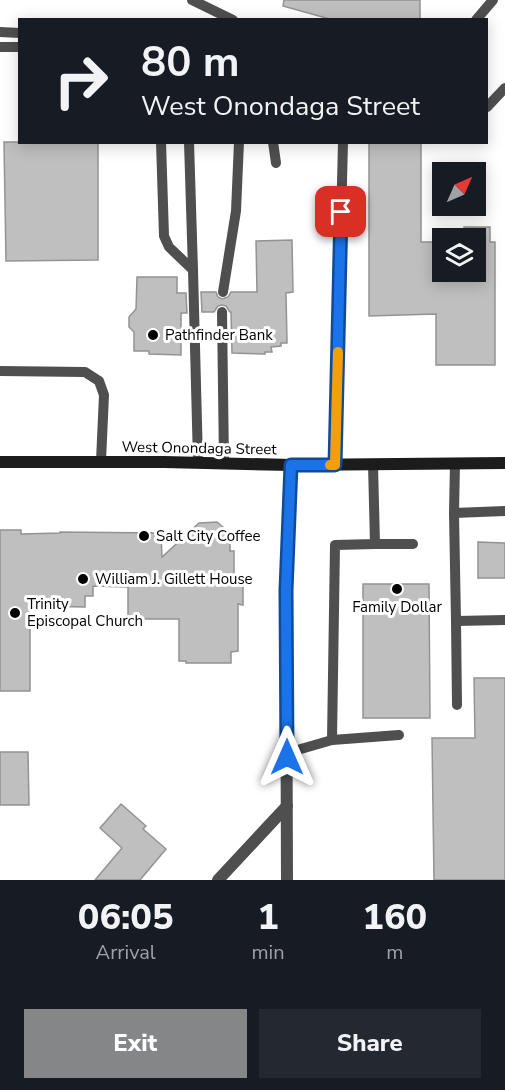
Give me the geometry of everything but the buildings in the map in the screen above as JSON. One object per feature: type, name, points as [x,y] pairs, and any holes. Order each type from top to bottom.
[{"type":"main road","name":"West Onondaga Street","points":[[0,462],[101,461],[291,465],[505,463]]},
{"type":"street","points":[[287,880],[286,590],[291,465]]},
{"type":"street","points":[[218,880],[287,806]]},
{"type":"lane","points":[[192,0],[229,18]]},
{"type":"lane","points":[[478,18],[493,0]]},
{"type":"lane","points":[[0,32],[18,33]]},
{"type":"lane","points":[[0,46],[18,46]]},
{"type":"lane","points":[[488,106],[505,88]]},
{"type":"lane","points":[[161,144],[164,237],[169,248],[193,270]]},
{"type":"lane","points":[[189,144],[198,462]]},
{"type":"lane","points":[[223,292],[236,210],[239,144]]},
{"type":"lane","points":[[273,144],[276,162]]},
{"type":"lane","points":[[335,465],[343,144]]},
{"type":"lane","points":[[222,312],[224,463]]},
{"type":"lane","points":[[0,371],[85,372],[99,381],[104,395],[101,461]]},
{"type":"lane","points":[[455,463],[457,705]]},
{"type":"lane","points":[[373,464],[375,544]]},
{"type":"lane","points":[[454,513],[505,511]]},
{"type":"lane","points":[[332,740],[335,545],[413,544]]},
{"type":"lane","points":[[456,621],[505,621]]},
{"type":"lane","points":[[287,753],[332,740],[399,735]]},
{"type":"slow traffic","points":[[330,465],[335,465],[338,352]]},
{"type":"place","name":"Pathfinder Bank","points":[[153,335]]},
{"type":"place","name":"Salt City Coffee","points":[[144,536]]},
{"type":"place","name":"William J. Gillett House","points":[[83,579]]},
{"type":"place","name":"Family Dollar","points":[[397,589]]},
{"type":"place","name":"Trinity Episcopal Church","points":[[15,613]]},
{"type":"route","points":[[287,757],[286,590],[291,465],[335,465],[341,212]]}]
